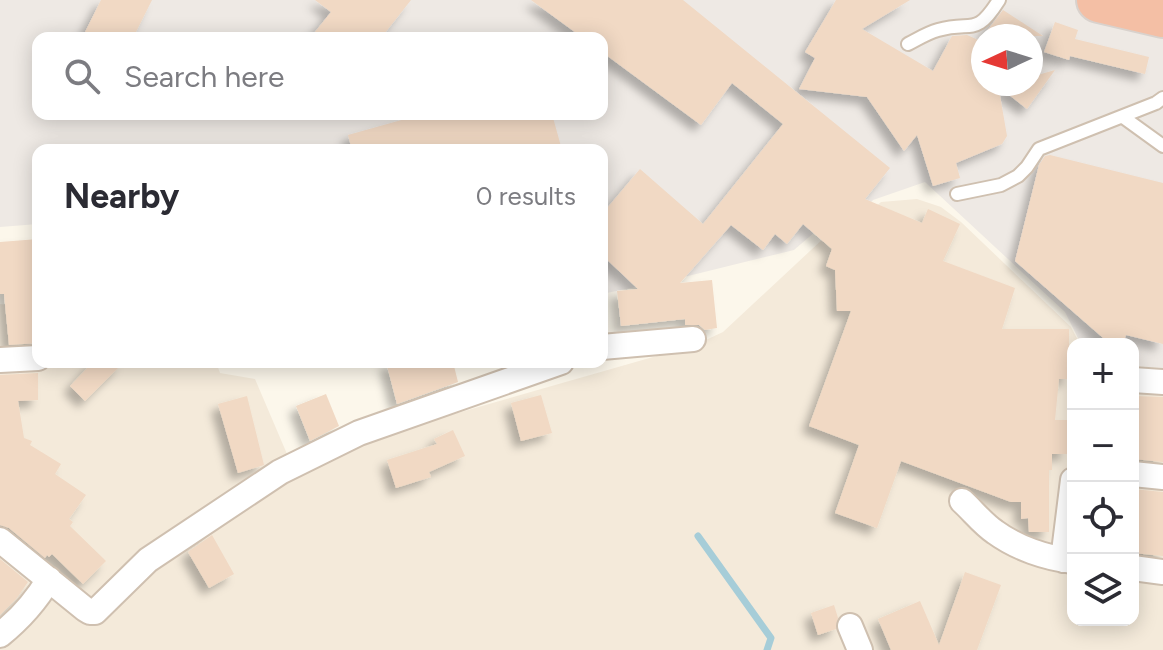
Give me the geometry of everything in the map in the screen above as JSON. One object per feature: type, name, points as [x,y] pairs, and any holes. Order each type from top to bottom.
[{"type":"highway","points":[[1099,0],[1163,15]]},
{"type":"street","points":[[608,346],[693,339]]},
{"type":"street","points":[[0,360],[32,358]]},
{"type":"street","points":[[0,540],[90,612],[95,612],[148,560],[280,472],[359,433],[544,368]]},
{"type":"street","points":[[1139,380],[1163,382]]},
{"type":"street","points":[[1139,475],[1163,477]]},
{"type":"street","points":[[1068,554],[1073,482]]},
{"type":"street","points":[[962,501],[993,531],[1014,544],[1067,561]]},
{"type":"street","points":[[1139,569],[1163,572]]},
{"type":"street","points":[[0,635],[18,621],[38,598],[49,579]]},
{"type":"street","points":[[850,626],[860,650]]},
{"type":"lane","points":[[908,44],[939,30],[982,23],[999,0]]},
{"type":"lane","points":[[957,194],[1001,185],[1018,176],[1039,149],[1163,98]]},
{"type":"lane","points":[[1123,117],[1163,146]]},
{"type":"shaded area","points":[[0,0],[1163,0],[1163,368],[1139,366],[1139,338],[1078,338],[1065,312],[925,182],[873,200],[861,214],[816,231],[794,250],[608,293],[608,144],[32,144],[32,224],[0,227]]},
{"type":"shaded area","points":[[917,199],[941,207],[961,222],[1071,327],[1077,338],[1067,338],[1067,626],[1139,626],[1139,368],[1163,369],[1163,650],[0,650],[0,304],[32,302],[32,368],[218,368],[220,373],[255,379],[290,461],[695,345],[723,332],[840,223],[866,215],[881,202]]},
{"type":"building","points":[[101,0],[152,0],[136,32],[85,32]]},
{"type":"building","points":[[315,0],[411,0],[386,32],[315,32],[331,12]]},
{"type":"building","points":[[531,0],[683,0],[890,168],[865,199],[922,223],[928,209],[960,224],[943,261],[1015,288],[1002,329],[1069,329],[1067,379],[1059,379],[1055,420],[1067,420],[1067,454],[1052,454],[1049,532],[1029,532],[1028,518],[1021,519],[1021,502],[1011,502],[901,461],[877,528],[835,513],[859,445],[809,426],[851,311],[837,311],[835,270],[826,266],[832,249],[803,224],[787,244],[775,234],[763,250],[731,225],[680,283],[712,280],[717,328],[705,330],[699,325],[685,325],[685,319],[621,326],[617,291],[638,289],[608,261],[608,207],[640,169],[703,224],[783,124],[732,83],[701,125],[608,56],[608,32],[575,32]]},
{"type":"building","points":[[836,0],[910,0],[862,29],[933,71],[952,36],[971,37],[971,96],[1000,96],[1007,136],[1002,144],[956,163],[960,178],[933,186],[917,135],[904,151],[867,97],[799,89],[815,58],[805,52]]},
{"type":"building","points":[[1003,10],[1025,24],[992,24]]},
{"type":"building","points":[[1055,22],[1078,30],[1075,39],[1149,57],[1145,74],[1070,56],[1069,60],[1044,52]]},
{"type":"building","points":[[1055,70],[1043,87],[1043,74]]},
{"type":"building","points":[[1010,96],[1036,96],[1027,109]]},
{"type":"building","points":[[402,120],[554,120],[560,144],[350,144],[348,135]]},
{"type":"building","points":[[1045,156],[1163,183],[1163,344],[1126,335],[1125,338],[1103,338],[1015,261],[1039,165]]},
{"type":"building","points":[[32,239],[32,343],[9,345],[4,294],[0,294],[0,242]]},
{"type":"building","points":[[87,368],[118,368],[85,401],[70,386]]},
{"type":"building","points":[[388,368],[454,368],[458,382],[397,404]]},
{"type":"building","points":[[38,373],[38,400],[18,401],[24,438],[61,464],[55,474],[86,495],[69,519],[73,522],[70,526],[106,561],[83,584],[52,554],[45,558],[9,528],[0,525],[0,375]]},
{"type":"building","points":[[326,394],[339,426],[310,441],[296,406]]},
{"type":"building","points":[[541,395],[552,433],[521,441],[511,403]]},
{"type":"building","points":[[247,396],[264,465],[238,473],[218,404]]},
{"type":"building","points":[[1139,396],[1163,397],[1163,462],[1139,460]]},
{"type":"building","points":[[453,430],[465,456],[429,472],[431,477],[396,488],[387,460],[437,444],[434,439]]},
{"type":"building","points":[[1139,490],[1163,492],[1163,556],[1139,554]]},
{"type":"building","points":[[212,535],[234,574],[209,588],[188,552]]},
{"type":"building","points":[[0,559],[28,582],[0,615]]},
{"type":"building","points":[[965,572],[1001,585],[977,650],[891,650],[878,619],[920,601],[939,645]]},
{"type":"building","points":[[834,605],[838,618],[836,629],[818,635],[811,613]]},
{"type":"waterway","points":[[698,536],[771,638],[767,650]]}]
